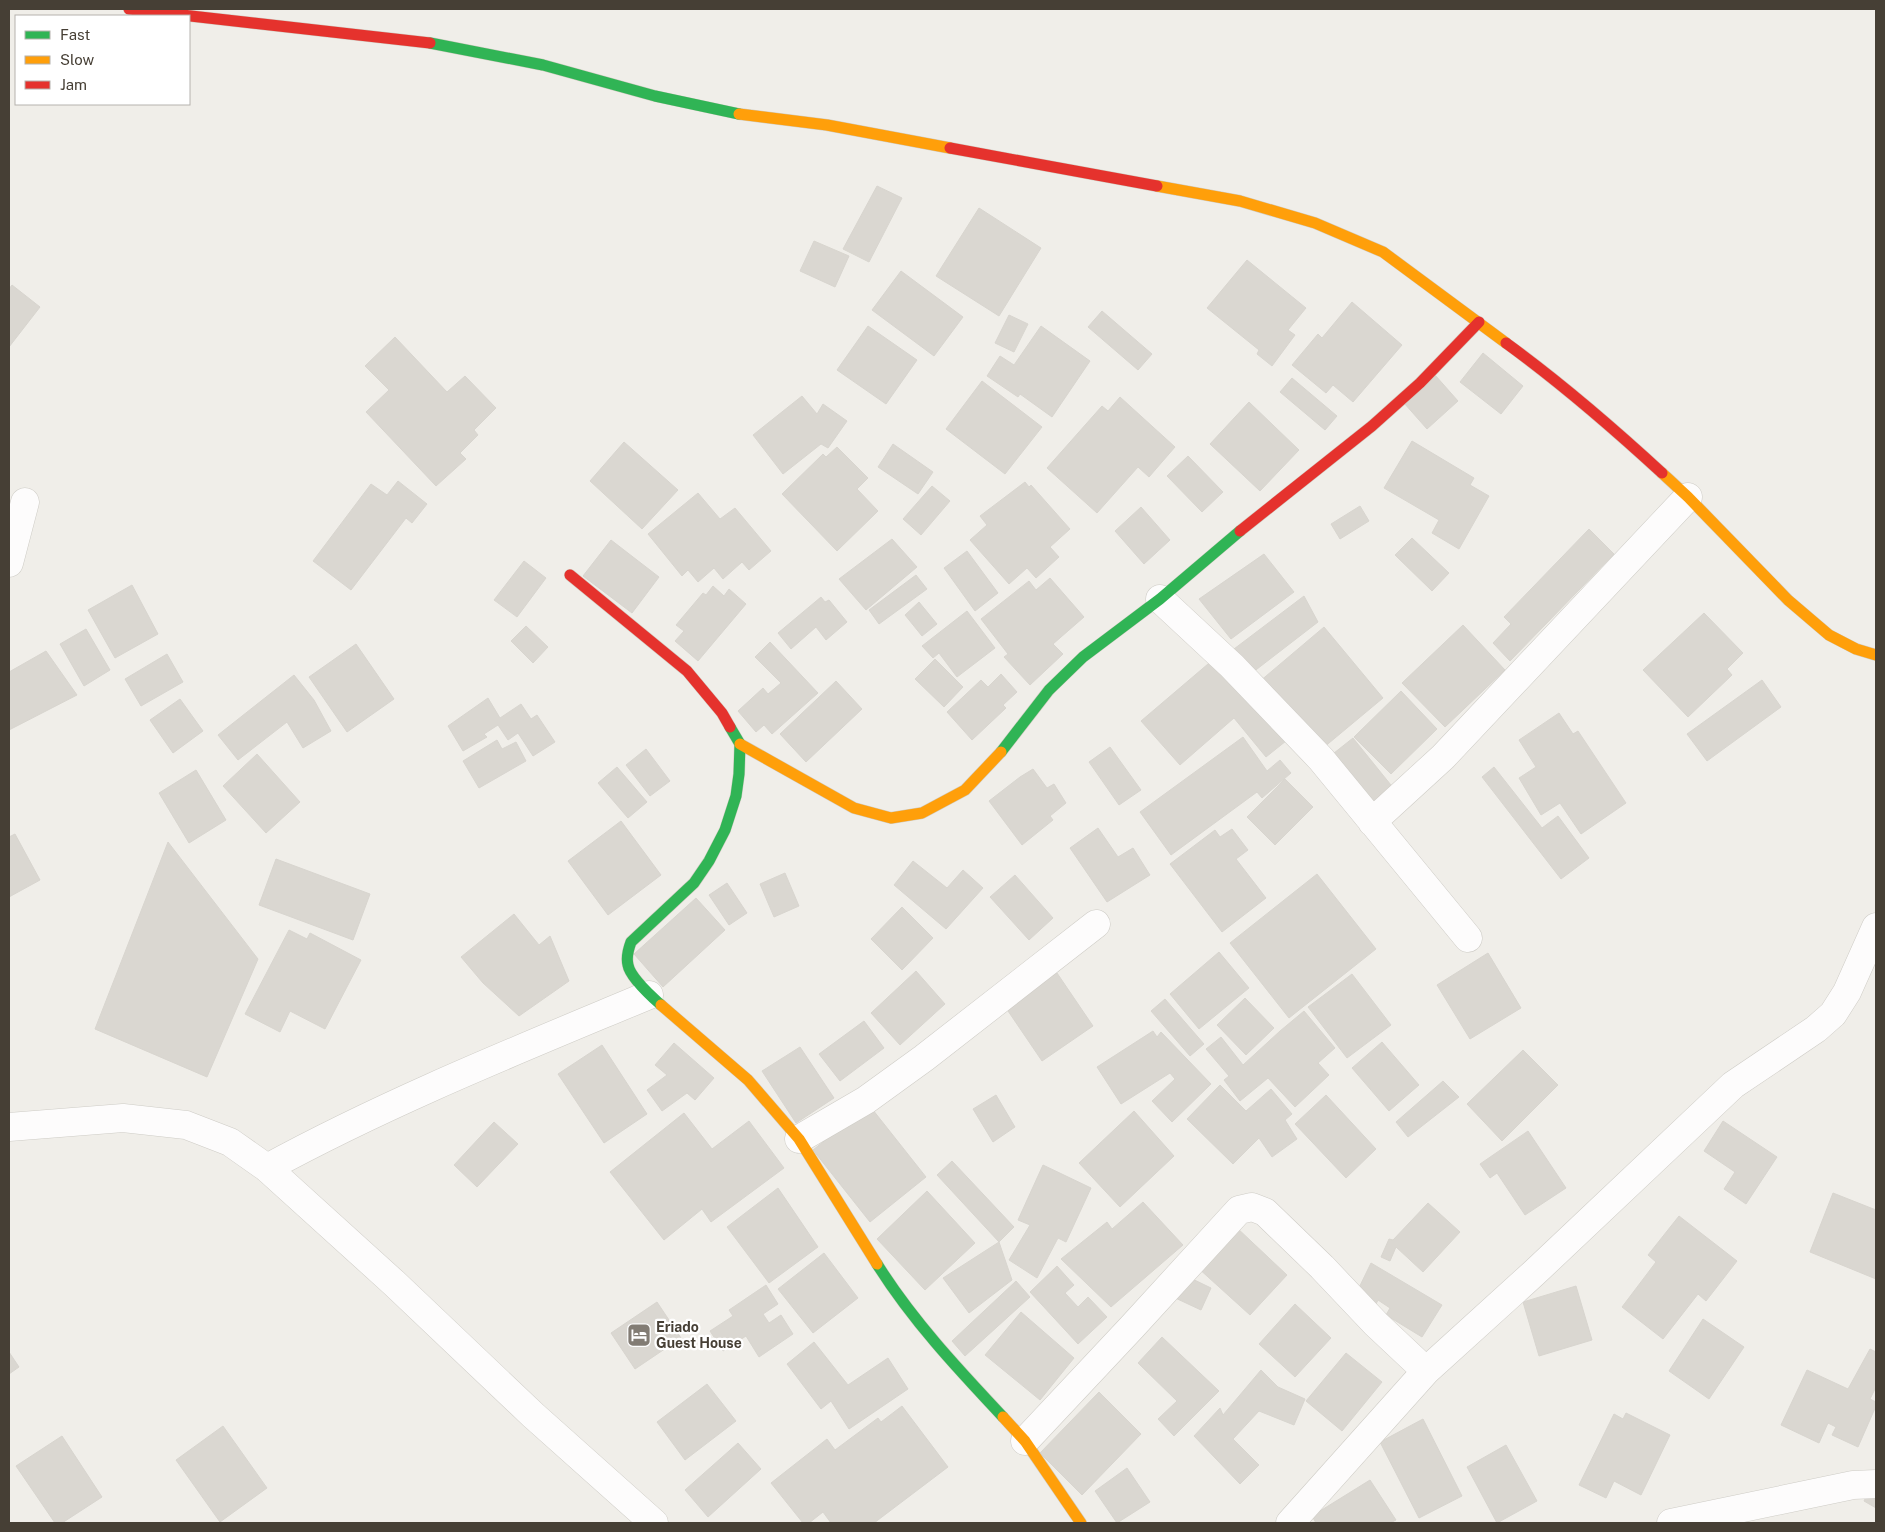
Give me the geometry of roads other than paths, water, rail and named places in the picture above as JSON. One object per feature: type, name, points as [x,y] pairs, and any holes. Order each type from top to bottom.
[{"type":"street","points":[[130,9],[186,15]]},
{"type":"street","points":[[190,15],[417,40],[543,65],[655,96],[728,113],[826,125],[1240,201],[1315,223],[1384,252],[1479,322],[1613,428],[1688,497],[1788,600],[1829,635],[1856,649],[1876,655]]},
{"type":"street","points":[[570,575],[687,671],[722,714],[740,744],[854,808],[891,818],[922,813],[965,790],[1001,752],[1049,690],[1083,657],[1160,599],[1254,520],[1372,426],[1420,383],[1479,322]]},
{"type":"street","points":[[1372,822],[1443,757],[1688,497]]},
{"type":"street","points":[[9,563],[25,502]]},
{"type":"street","points":[[1160,599],[1232,666],[1321,760],[1468,938]]},
{"type":"street","points":[[740,744],[736,796],[726,830],[694,883],[630,942],[627,954],[628,968],[649,995],[748,1080],[799,1139],[887,1280],[951,1361],[1025,1441],[1081,1523]]},
{"type":"street","points":[[799,1139],[866,1100],[924,1058],[1096,924]]},
{"type":"street","points":[[1290,1523],[1426,1371],[1541,1266],[1732,1085],[1816,1029],[1833,1014],[1847,992],[1876,927]]},
{"type":"street","points":[[267,1168],[318,1140],[387,1108],[649,995]]},
{"type":"street","points":[[9,1127],[123,1118],[186,1125],[230,1142],[267,1168],[394,1282],[533,1415],[654,1523]]},
{"type":"street","points":[[1025,1441],[1239,1210],[1252,1207],[1265,1212],[1322,1267],[1376,1324],[1426,1371]]},
{"type":"street","points":[[1672,1523],[1853,1485],[1876,1484]]},
{"type":"place","name":"Eriado Guest House","points":[[639,1335]]}]
